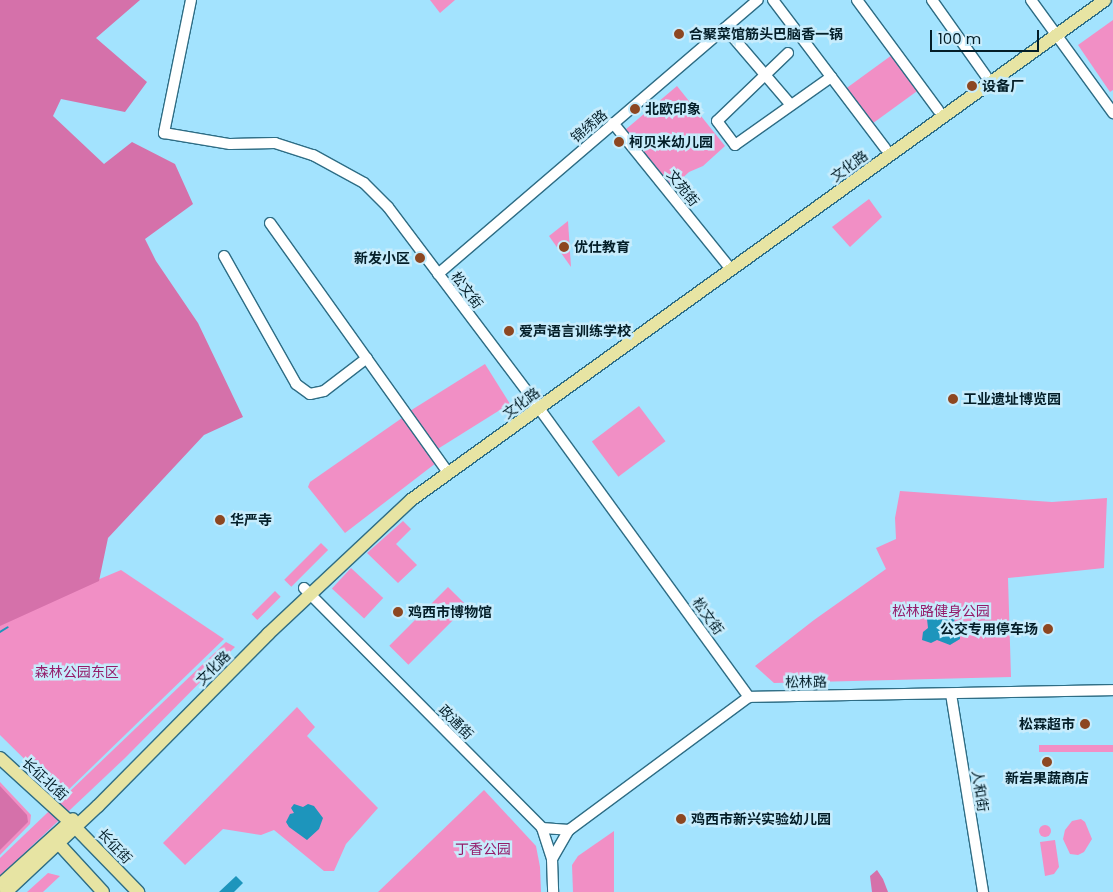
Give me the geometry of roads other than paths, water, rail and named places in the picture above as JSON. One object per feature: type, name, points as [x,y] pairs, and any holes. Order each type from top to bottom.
[{"type":"main road","name":"文化路","points":[[0,885],[73,825],[262,628],[446,470],[1054,32],[1091,0]]},
{"type":"main road","name":"文化路","points":[[729,266],[885,148],[986,76],[1105,0]]},
{"type":"main road","name":"长征北街","points":[[0,758],[73,825]]},
{"type":"main road","name":"文化路","points":[[6,892],[59,844],[73,825]]},
{"type":"main road","name":"长征街","points":[[73,825],[138,892]]},
{"type":"main road","points":[[59,844],[103,892]]},
{"type":"street","name":"松文街","points":[[191,0],[164,133],[230,144],[275,143],[313,155],[364,183],[388,207],[537,404],[749,697]]},
{"type":"street","points":[[773,0],[885,148]]},
{"type":"street","points":[[857,0],[938,110]]},
{"type":"street","points":[[932,0],[986,76]]},
{"type":"street","points":[[1031,0],[1054,32],[1109,100],[1113,113]]},
{"type":"street","name":"锦绣路","points":[[438,274],[754,1]]},
{"type":"street","points":[[724,28],[791,106]]},
{"type":"street","points":[[788,53],[717,121],[735,145],[831,77]]},
{"type":"street","name":"文苑街","points":[[613,123],[729,266]]},
{"type":"street","points":[[270,223],[446,470]]},
{"type":"street","points":[[224,256],[296,384],[310,394],[324,391],[367,358]]},
{"type":"street","name":"政通街","points":[[307,591],[542,828],[552,859],[553,892]]},
{"type":"street","name":"松林路","points":[[749,697],[1113,690]]},
{"type":"street","name":"人和街","points":[[951,694],[983,892]]},
{"type":"street","points":[[552,859],[569,830],[749,697]]},
{"type":"street","points":[[542,828],[569,830]]},
{"type":"water","points":[[932,615],[940,620],[947,616],[955,617],[954,623],[960,629],[960,639],[950,645],[937,640],[931,643],[922,640],[923,632],[928,628],[927,619]]},
{"type":"water","points":[[294,804],[303,807],[308,804],[314,806],[323,818],[319,829],[307,840],[289,827],[286,822],[290,814],[294,813],[291,808]]},
{"type":"water","points":[[236,876],[243,883],[234,892],[219,892]]},
{"type":"waterway","points":[[0,632],[8,627]]},
{"type":"place","name":"合聚菜馆筋头巴脑香一锅","points":[[679,34]]},
{"type":"place","name":"设备厂","points":[[972,86]]},
{"type":"place","name":"北欧印象","points":[[635,109]]},
{"type":"place","name":"柯贝米幼儿园","points":[[619,142]]},
{"type":"place","name":"优仕教育","points":[[564,247]]},
{"type":"place","name":"新发小区","points":[[420,258]]},
{"type":"place","name":"爱声语言训练学校","points":[[509,331]]},
{"type":"place","name":"工业遗址博览园","points":[[953,399]]},
{"type":"place","name":"华严寺","points":[[220,520]]},
{"type":"place","name":"鸡西市博物馆","points":[[398,612]]},
{"type":"place","name":"公交专用停车场","points":[[1048,629]]},
{"type":"place","name":"松霖超市","points":[[1085,724]]},
{"type":"place","name":"新岩果蔬商店","points":[[1047,762]]},
{"type":"place","name":"鸡西市新兴实验幼儿园","points":[[681,819]]},
{"type":"park label","name":"松林路健身公园","points":[[941,611]]},
{"type":"park label","name":"森林公园东区","points":[[77,672]]},
{"type":"park label","name":"丁香公园","points":[[483,849]]}]
